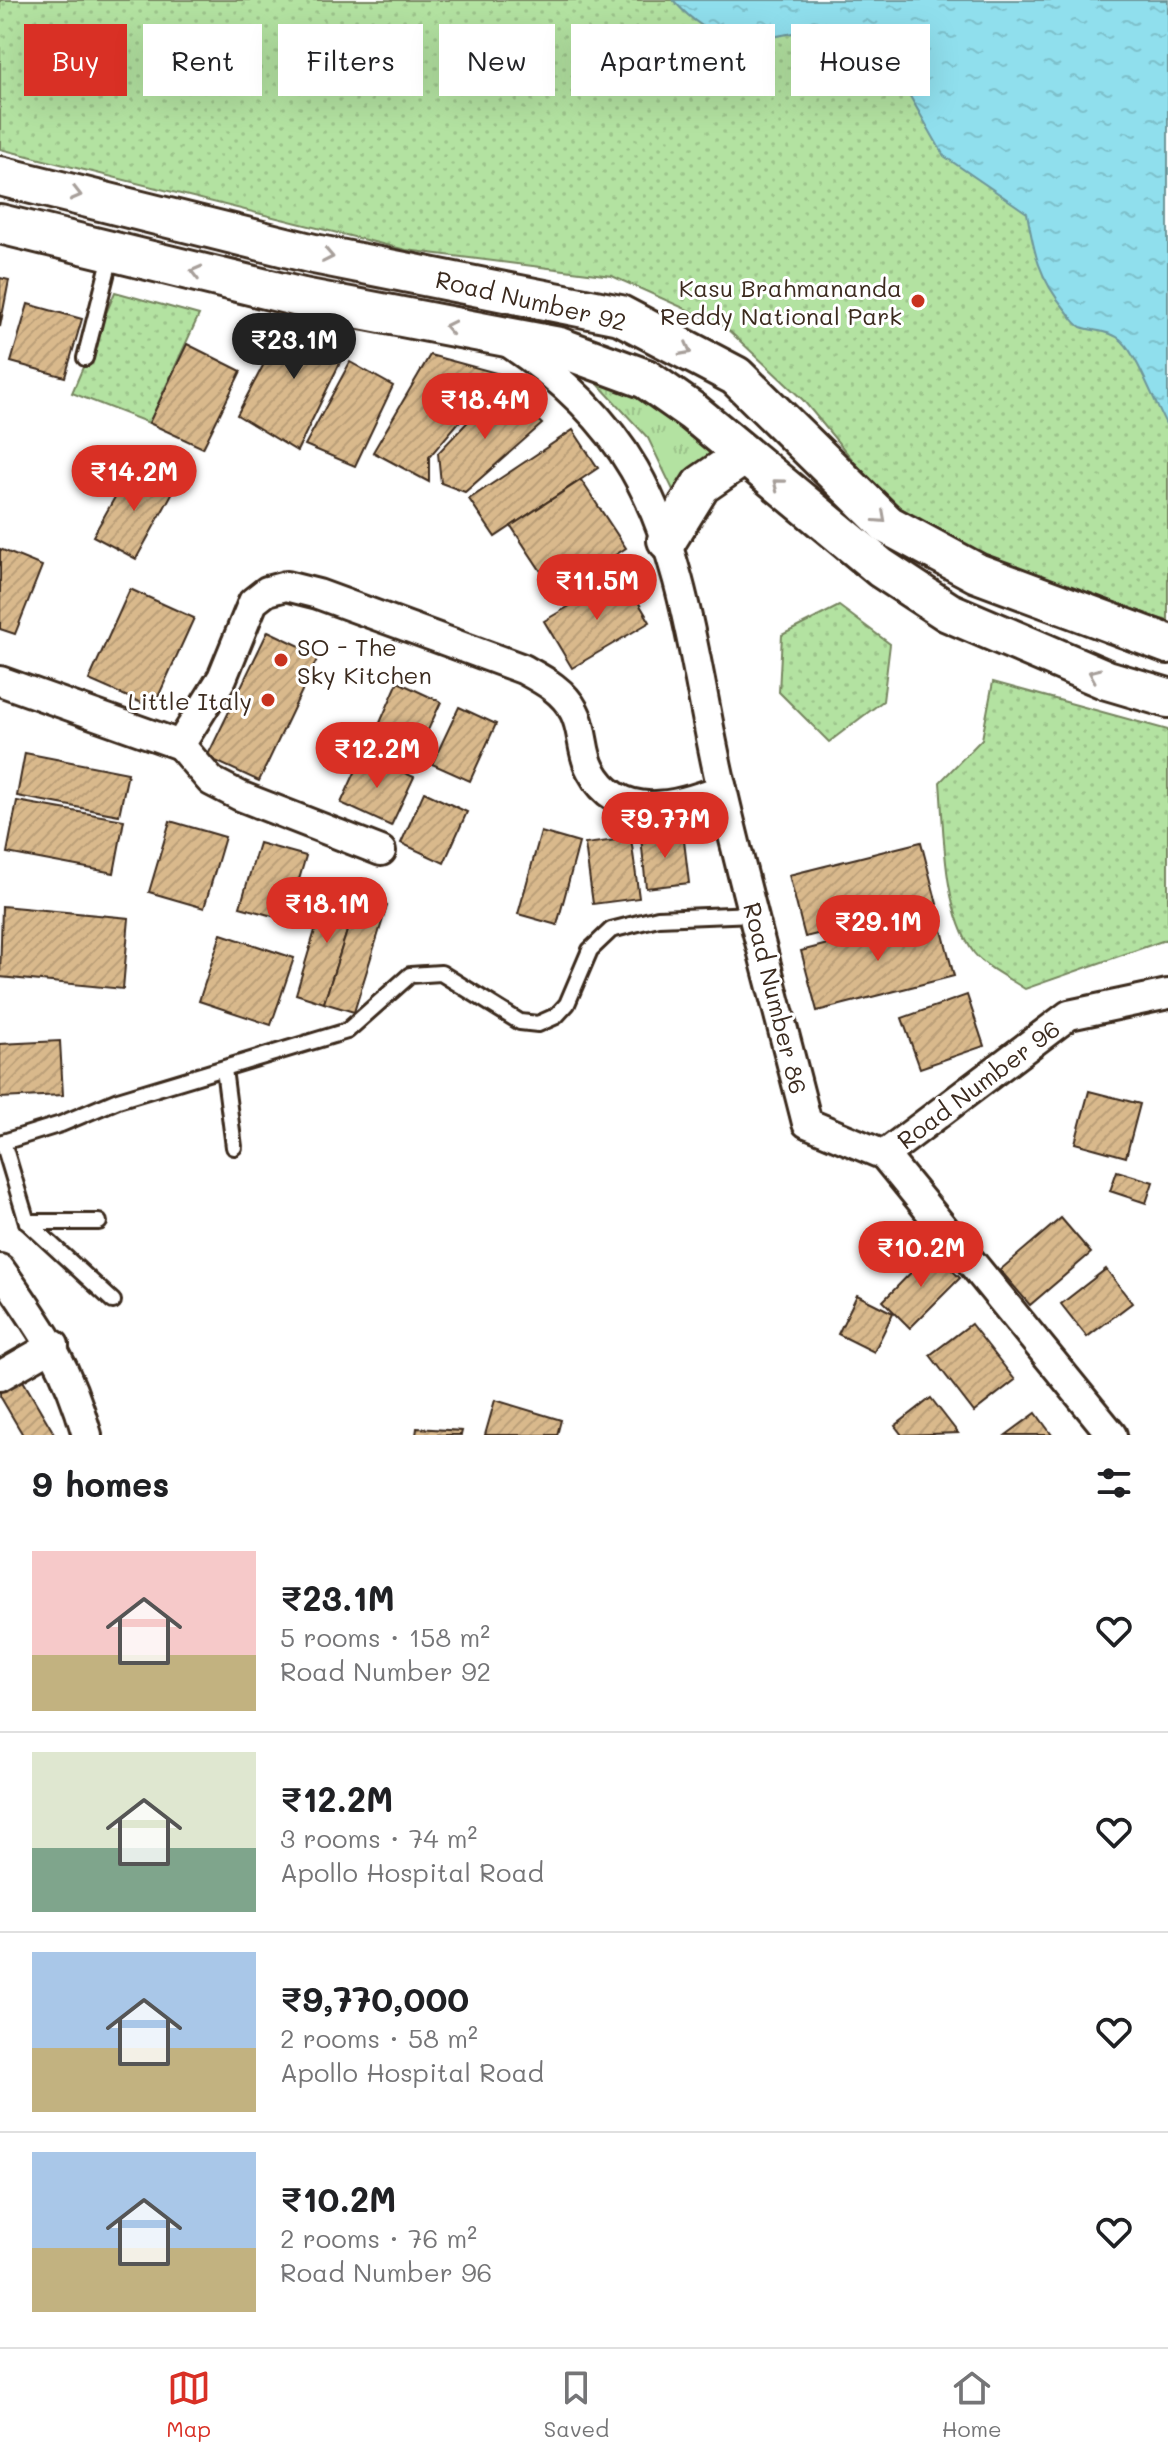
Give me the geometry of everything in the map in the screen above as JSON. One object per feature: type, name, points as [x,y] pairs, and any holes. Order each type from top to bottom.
[{"type":"main road","name":"Road Number 92","points":[[0,176],[314,254],[620,315],[736,376],[888,525],[977,573],[1168,644]]},
{"type":"main road","name":"Road Number 92","points":[[0,224],[303,298],[559,347],[646,379],[693,412],[881,568],[948,612],[1107,680],[1168,698]]},
{"type":"main road","points":[[667,540],[701,485],[743,456]]},
{"type":"street","name":"Road Number 86","points":[[500,337],[553,371],[598,423],[633,468],[667,540],[722,789],[807,1123],[884,1155]]},
{"type":"street","points":[[180,745],[222,678],[253,602],[267,591],[286,586],[318,594],[523,669],[550,684],[576,713],[590,769],[618,799],[642,807],[683,804],[722,789]]},
{"type":"street","points":[[0,683],[180,745],[211,781],[240,796],[381,851]]},
{"type":"street","name":"Road Number 96","points":[[884,1155],[1069,1015],[1168,994]]},
{"type":"street","points":[[884,1155],[1112,1435]]},
{"type":"street","points":[[0,1269],[54,1345],[75,1392],[87,1435]]},
{"type":"street","points":[[0,1376],[54,1345]]},
{"type":"lane","points":[[85,358],[112,251]]},
{"type":"lane","points":[[113,1301],[27,1222],[1,1143],[61,1124],[118,1100],[347,1031],[410,975],[424,971],[451,977],[520,1022],[538,1024],[556,1016],[567,1004],[590,950],[611,930],[658,918],[754,914]]},
{"type":"lane","points":[[224,1069],[234,1147]]},
{"type":"lane","points":[[27,1222],[99,1222]]},
{"type":"green space","name":"Kasu Brahmananda Reddy National Park","points":[[0,0],[1168,0],[1168,621],[1091,598],[989,557],[885,499],[803,400],[724,326],[612,276],[406,250],[0,149]]},
{"type":"green space","points":[[115,292],[199,315],[149,423],[72,393]]},
{"type":"green space","points":[[585,370],[653,406],[714,454],[675,494],[648,438]]},
{"type":"green space","points":[[839,606],[890,644],[883,701],[829,742],[779,692],[782,635]]},
{"type":"green space","points":[[993,682],[1168,730],[1168,939],[1025,989],[991,968],[974,953],[956,916],[951,894],[940,782],[982,739]]},
{"type":"water","points":[[673,0],[1168,0],[1168,428],[1140,369],[1122,341],[1108,333],[1079,326],[1056,298],[1039,264],[1027,213],[944,156],[910,96],[930,96],[930,24],[791,24],[791,33],[775,36],[775,24],[700,24]]},
{"type":"building","points":[[0,278],[9,280],[0,327]]},
{"type":"building","points":[[28,304],[82,319],[65,377],[11,362]]},
{"type":"building","points":[[288,318],[352,338],[297,451],[237,415]]},
{"type":"building","points":[[187,344],[241,371],[203,448],[149,423]]},
{"type":"building","points":[[430,355],[500,374],[429,457],[429,482],[373,452]]},
{"type":"building","points":[[350,362],[393,386],[355,466],[305,445]]},
{"type":"building","points":[[502,386],[542,424],[465,492],[441,483],[438,453]]},
{"type":"building","points":[[573,430],[598,468],[495,537],[469,499]]},
{"type":"building","points":[[132,467],[174,490],[136,559],[93,536]]},
{"type":"building","points":[[581,480],[626,548],[556,594],[511,526]]},
{"type":"building","points":[[0,549],[42,566],[15,634],[0,629]]},
{"type":"building","points":[[622,575],[650,622],[572,668],[544,621]]},
{"type":"building","points":[[130,589],[194,618],[153,708],[89,680]]},
{"type":"building","points":[[268,631],[319,655],[259,781],[207,757]]},
{"type":"building","points":[[398,682],[441,702],[417,754],[375,734]]},
{"type":"building","points":[[459,707],[496,724],[470,781],[432,764]]},
{"type":"building","points":[[25,753],[128,773],[119,815],[17,796]]},
{"type":"building","points":[[363,755],[414,777],[391,826],[341,803]]},
{"type":"building","points":[[424,792],[467,812],[444,863],[401,843]]},
{"type":"building","points":[[17,801],[124,820],[114,873],[7,853]]},
{"type":"building","points":[[170,821],[225,837],[204,908],[149,892]]},
{"type":"building","points":[[541,832],[579,843],[557,925],[518,914]]},
{"type":"building","points":[[683,832],[689,883],[646,888],[641,837]]},
{"type":"building","points":[[631,838],[639,898],[593,904],[585,844]]},
{"type":"building","points":[[921,842],[937,904],[805,937],[789,875]]},
{"type":"building","points":[[259,843],[306,856],[287,920],[240,907]]},
{"type":"building","points":[[328,887],[358,897],[324,1003],[296,994]]},
{"type":"building","points":[[358,897],[387,906],[354,1012],[324,1003]]},
{"type":"building","points":[[2,906],[129,918],[123,989],[0,977]]},
{"type":"building","points":[[938,915],[954,976],[817,1011],[801,951]]},
{"type":"building","points":[[221,934],[294,958],[271,1025],[199,1001]]},
{"type":"building","points":[[967,995],[984,1046],[920,1068],[902,1018]]},
{"type":"building","points":[[60,1041],[63,1095],[0,1098],[0,1044]]},
{"type":"building","points":[[1089,1091],[1140,1104],[1126,1157],[1075,1143]]},
{"type":"building","points":[[1117,1171],[1153,1182],[1146,1203],[1110,1191]]},
{"type":"building","points":[[1061,1218],[1091,1253],[1030,1305],[1000,1270]]},
{"type":"building","points":[[932,1251],[960,1278],[910,1328],[883,1301]]},
{"type":"building","points":[[1106,1269],[1132,1303],[1087,1337],[1061,1304]]},
{"type":"building","points":[[857,1295],[893,1313],[874,1352],[838,1334]]},
{"type":"building","points":[[971,1324],[1015,1380],[974,1412],[930,1355]]},
{"type":"building","points":[[22,1379],[55,1435],[23,1435],[0,1396],[0,1392]]},
{"type":"building","points":[[931,1398],[958,1433],[902,1435],[895,1426]]},
{"type":"building","points":[[495,1400],[561,1420],[557,1435],[485,1435]]},
{"type":"building","points":[[1036,1413],[1052,1435],[1006,1435]]},
{"type":"building","points":[[417,1428],[462,1431],[461,1435],[416,1435]]},
{"type":"place","name":"Kasu Brahmananda Reddy National Park","points":[[918,301]]},
{"type":"place","name":"SO - The Sky Kitchen","points":[[281,660]]},
{"type":"place","name":"Little Italy","points":[[268,700]]}]
